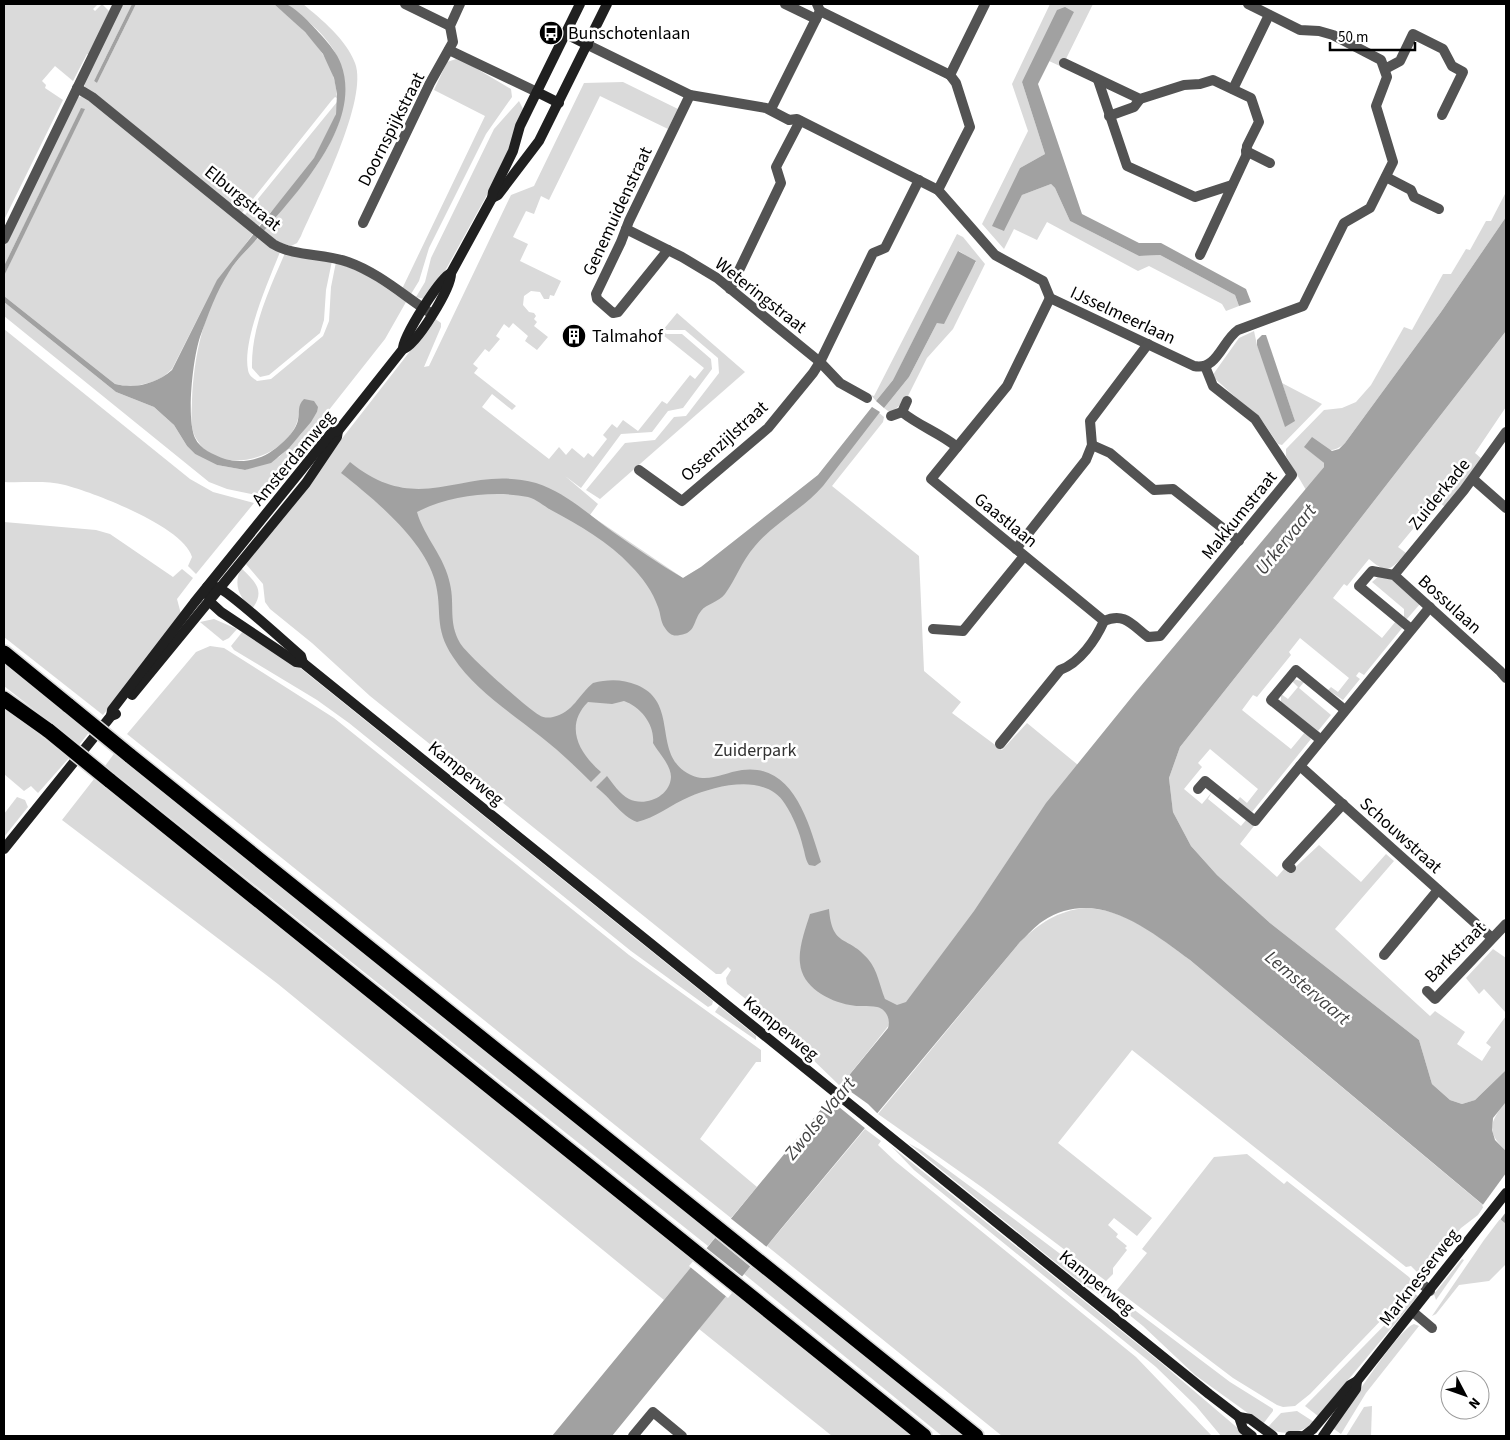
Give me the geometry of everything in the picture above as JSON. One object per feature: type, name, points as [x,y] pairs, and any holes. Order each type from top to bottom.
[{"type":"highway","points":[[4,653],[976,1436]]},
{"type":"highway","points":[[4,699],[48,731],[924,1436]]},
{"type":"main road","name":"Amsterdamweg","points":[[207,587],[332,432],[338,431],[403,349],[403,344],[428,311],[446,274],[451,273],[492,198],[493,192],[513,151],[520,126],[580,4]]},
{"type":"main road","name":"Amsterdamweg","points":[[492,198],[498,195],[510,177],[536,147],[588,46],[607,4]]},
{"type":"main road","points":[[566,34],[588,46]]},
{"type":"main road","points":[[537,92],[559,103]]},
{"type":"main road","points":[[111,716],[117,714],[306,483],[337,437],[338,431]]},
{"type":"main road","points":[[207,587],[221,588]]},
{"type":"main road","points":[[207,587],[210,602]]},
{"type":"main road","points":[[4,849],[111,716],[112,710],[207,587]]},
{"type":"main road","name":"Kamperweg","points":[[221,588],[301,656],[303,663]]},
{"type":"main road","name":"Kamperweg","points":[[210,602],[296,662],[303,663],[1239,1418],[1243,1429],[1252,1436]]},
{"type":"main road","name":"Marknesserweg","points":[[1290,1436],[1302,1436],[1313,1429],[1350,1385],[1357,1381],[1506,1193]]},
{"type":"main road","name":"Marknesserweg","points":[[1324,1436],[1356,1390],[1357,1381]]},
{"type":"main road","name":"Kamperweg","points":[[1239,1418],[1250,1419],[1273,1436]]},
{"type":"street","points":[[405,4],[450,26]]},
{"type":"street","points":[[460,4],[450,26],[453,42],[449,50],[537,92]]},
{"type":"street","points":[[785,4],[817,11],[950,75],[956,83],[970,127],[938,190]]},
{"type":"street","points":[[950,75],[985,4]]},
{"type":"street","points":[[1205,366],[1212,363],[1229,338],[1238,330],[1303,306],[1344,223],[1370,208],[1392,164],[1392,157],[1376,106],[1386,78],[1385,69],[1376,56],[1333,35],[1319,31],[1302,30],[1248,4]]},
{"type":"street","points":[[4,238],[77,88],[113,6]]},
{"type":"street","points":[[771,109],[817,11]]},
{"type":"street","points":[[1233,89],[1269,15]]},
{"type":"street","points":[[1385,69],[1400,61],[1413,34],[1443,48],[1452,66],[1464,72],[1442,115]]},
{"type":"street","name":"IJsselmeerlaan","points":[[588,46],[690,95],[771,109],[789,120],[800,121],[919,180],[938,190],[995,255],[1043,281],[1050,298],[1194,366],[1205,366]]},
{"type":"street","name":"Doornspijkstraat","points":[[363,223],[430,83],[449,50]]},
{"type":"street","points":[[1064,63],[1140,100]]},
{"type":"street","points":[[1098,80],[1126,166],[1163,184],[1168,183],[1195,197],[1232,185]]},
{"type":"street","points":[[1109,116],[1134,107],[1140,100],[1184,85],[1213,80],[1252,98],[1259,122],[1200,255]]},
{"type":"street","name":"Elburgstraat","points":[[77,88],[92,97],[284,249],[335,258],[361,267],[428,311]]},
{"type":"street","name":"Genemuidenstraat","points":[[668,250],[618,312],[613,313],[597,299],[596,294],[690,95]]},
{"type":"street","points":[[730,289],[781,182],[776,167],[800,121]]},
{"type":"street","points":[[1246,151],[1270,163]]},
{"type":"street","points":[[1386,177],[1412,190],[1414,197],[1439,209]]},
{"type":"street","points":[[820,362],[873,253],[885,248],[919,180]]},
{"type":"street","name":"Weteringstraat","points":[[626,230],[668,250],[717,278],[820,362],[840,384],[867,398]]},
{"type":"street","name":"Gaastlaan","points":[[1050,298],[1007,386],[931,479],[1104,620]]},
{"type":"street","points":[[1016,549],[1086,460],[1092,445],[1090,421],[1148,344]]},
{"type":"street","name":"Ossenzijlstraat","points":[[639,470],[682,501],[768,428],[820,362]]},
{"type":"street","name":"Makkumstraat","points":[[1104,620],[1115,616],[1122,618],[1148,637],[1160,636],[1292,475],[1255,419],[1213,386],[1205,366]]},
{"type":"street","points":[[892,416],[902,412],[907,401]]},
{"type":"street","points":[[902,412],[916,423],[944,437],[957,447]]},
{"type":"street","name":"Zuiderkade","points":[[1394,575],[1473,479],[1506,432]]},
{"type":"street","points":[[1092,445],[1110,453],[1154,490],[1173,489],[1239,541]]},
{"type":"street","points":[[1473,479],[1506,508]]},
{"type":"street","points":[[933,629],[963,631],[1024,556]]},
{"type":"street","points":[[1394,575],[1372,571],[1359,586],[1411,629]]},
{"type":"street","name":"Bossulaan","points":[[1394,575],[1500,670],[1506,678]]},
{"type":"street","points":[[1198,789],[1205,781],[1255,821],[1430,607]]},
{"type":"street","points":[[1000,744],[1060,670],[1072,666],[1099,632],[1104,620]]},
{"type":"street","points":[[1321,740],[1272,700],[1296,670],[1345,710]]},
{"type":"street","name":"Schouwstraat","points":[[1300,766],[1492,938]]},
{"type":"street","name":"Schouwstraat","points":[[1291,868],[1287,865],[1342,804]]},
{"type":"street","name":"Schouwstraat","points":[[1384,955],[1438,890]]},
{"type":"street","name":"Barkstraat","points":[[1427,991],[1435,998],[1506,924]]},
{"type":"street","points":[[1421,1283],[1430,1291]]},
{"type":"street","points":[[1413,1312],[1432,1328]]},
{"type":"street","points":[[633,1436],[653,1412],[682,1436]]},
{"type":"green space","points":[[4,4],[98,4],[93,9],[95,11],[102,4],[109,11],[90,55],[87,54],[73,81],[55,66],[42,81],[46,85],[45,88],[63,100],[4,220]]},
{"type":"green space","points":[[121,4],[132,4],[94,81],[97,83],[136,4],[274,4],[296,23],[324,56],[331,69],[337,98],[335,97],[332,100],[241,214],[85,88],[84,82]]},
{"type":"green space","points":[[287,4],[303,4],[340,38],[355,63],[357,79],[355,100],[339,150],[301,236],[297,243],[291,246],[275,241],[263,231],[297,192],[328,148],[338,124],[344,99],[343,74],[329,42],[306,19]]},
{"type":"green space","points":[[1050,4],[1093,4],[1062,67],[1049,61],[1074,12],[1022,82],[1045,154],[1020,168],[1004,231],[1022,195],[1051,184],[1055,188],[1070,221],[1139,256],[1160,255],[1235,295],[1239,306],[1226,311],[1222,304],[1149,266],[1138,271],[1047,222],[1037,240],[1014,229],[1004,249],[982,224],[1028,131],[1012,84]]},
{"type":"green space","points":[[456,59],[467,63],[511,89],[512,97],[486,134],[429,248],[419,281],[411,294],[402,289],[485,116],[434,90],[447,62]]},
{"type":"green space","name":"Zuiderpark","points":[[623,82],[678,109],[668,129],[600,96],[549,200],[541,196],[534,214],[526,211],[513,237],[528,244],[520,261],[561,281],[554,296],[550,295],[549,299],[544,299],[540,292],[531,291],[524,296],[523,305],[536,316],[534,319],[537,322],[534,326],[548,337],[537,350],[525,341],[528,336],[513,323],[509,328],[504,324],[496,336],[500,339],[489,352],[485,349],[473,364],[478,368],[474,373],[516,406],[512,410],[492,394],[482,407],[549,459],[559,447],[566,455],[572,448],[584,458],[588,453],[593,457],[607,439],[603,435],[612,424],[617,428],[623,420],[638,431],[662,401],[667,404],[690,375],[695,379],[704,368],[658,331],[667,334],[682,334],[711,359],[712,369],[683,408],[668,411],[652,432],[621,434],[581,488],[565,476],[598,504],[590,515],[683,578],[701,567],[818,475],[872,407],[884,417],[883,422],[832,486],[919,556],[924,671],[961,702],[952,713],[1002,750],[1027,723],[1078,765],[1038,818],[942,956],[840,1086],[773,1021],[727,984],[726,978],[731,970],[728,967],[721,974],[716,974],[370,696],[312,643],[270,609],[265,602],[263,584],[245,563],[434,318],[441,323],[441,327],[424,367],[429,366],[511,195],[534,186],[584,83]]},
{"type":"green space","points":[[85,96],[255,231],[212,290],[172,369],[163,377],[152,382],[132,387],[115,384],[4,296],[4,276],[82,107],[4,266],[4,245],[75,98]]},
{"type":"green space","points":[[519,101],[523,109],[504,164],[445,271],[424,299],[416,297],[425,282],[431,258],[494,129]]},
{"type":"green space","points":[[337,102],[335,117],[329,134],[319,151],[294,185],[258,227],[244,216]]},
{"type":"green space","points":[[1506,192],[1506,217],[1441,312],[1345,443],[1331,450],[1305,447],[1324,463],[1324,467],[1306,490],[1286,456],[1286,449],[1324,410],[1342,408],[1356,402],[1371,385],[1404,327],[1412,330],[1443,274],[1451,274],[1466,249],[1470,250],[1486,221],[1491,221]]},
{"type":"green space","points":[[957,234],[963,237],[985,264],[953,329],[927,358],[906,400],[893,411],[888,411],[884,408],[909,377],[937,323],[976,262],[959,251],[893,380],[876,401],[871,395],[874,396]]},
{"type":"green space","points":[[260,236],[280,252],[263,294],[249,343],[248,370],[250,375],[257,381],[271,379],[323,336],[329,321],[331,287],[336,262],[369,276],[406,302],[385,339],[261,496],[227,489],[209,482],[4,316],[4,302],[116,392],[154,407],[174,425],[187,446],[195,454],[217,465],[245,470],[279,457],[301,434],[317,412],[299,412],[295,427],[285,441],[272,451],[256,458],[223,459],[208,452],[194,435],[192,420],[193,383],[198,349],[207,316],[213,300],[230,270]]},
{"type":"green space","points":[[285,253],[332,261],[326,290],[324,320],[320,333],[269,375],[260,377],[252,368],[254,338],[262,309]]},
{"type":"green space","points":[[677,313],[745,372],[600,499],[586,490],[625,443],[655,440],[674,417],[686,416],[719,373],[718,358],[685,330],[663,330]]},
{"type":"green space","points":[[4,329],[190,479],[213,492],[254,503],[196,574],[188,566],[192,557],[185,546],[173,534],[137,513],[96,495],[58,483],[4,482]]},
{"type":"green space","points":[[1254,331],[1257,345],[1295,421],[1282,383],[1322,404],[1282,445],[1278,444],[1263,422],[1212,376],[1239,338]]},
{"type":"green space","points":[[1506,331],[1506,407],[1475,453],[1482,459],[1445,507],[1437,500],[1398,547],[1406,553],[1392,567],[1385,569],[1369,559],[1347,586],[1344,584],[1333,598],[1382,638],[1396,621],[1403,627],[1364,675],[1359,672],[1356,676],[1360,679],[1343,700],[1328,690],[1331,687],[1338,692],[1349,678],[1300,638],[1289,652],[1291,655],[1257,697],[1253,695],[1242,710],[1291,749],[1306,731],[1311,739],[1252,812],[1237,801],[1240,797],[1247,803],[1258,789],[1210,749],[1198,763],[1202,767],[1184,789],[1202,804],[1212,792],[1208,799],[1241,826],[1246,820],[1254,826],[1240,844],[1277,877],[1284,869],[1289,873],[1319,845],[1361,882],[1386,854],[1394,861],[1335,929],[1430,1016],[1435,1011],[1465,1032],[1457,1044],[1482,1061],[1491,1047],[1486,1043],[1506,1016],[1506,1070],[1475,1100],[1462,1104],[1450,1100],[1432,1084],[1419,1040],[1270,923],[1217,875],[1191,846],[1173,812],[1169,778],[1180,747]]},
{"type":"green space","points":[[4,522],[96,530],[110,534],[173,577],[182,569],[193,578],[177,599],[181,614],[103,715],[4,637]]},
{"type":"green space","points":[[241,568],[251,577],[257,587],[258,597],[252,609],[244,600],[239,590],[238,580]]},
{"type":"green space","points":[[1379,576],[1390,578],[1420,604],[1406,620],[1404,618],[1404,609],[1372,582]]},
{"type":"green space","points":[[214,619],[237,629],[229,638],[223,641],[200,622]]},
{"type":"green space","points":[[243,631],[299,667],[713,1001],[712,1005],[708,1007],[631,951],[349,723],[317,700],[234,650],[231,646]]},
{"type":"green space","points":[[210,646],[224,648],[334,718],[629,955],[761,1050],[761,1062],[756,1062],[700,1139],[757,1187],[731,1218],[127,734],[196,652]]},
{"type":"green space","points":[[4,661],[91,730],[79,745],[4,686]]},
{"type":"green space","points":[[1294,679],[1304,682],[1299,688],[1331,715],[1318,731],[1281,702],[1281,694],[1288,699],[1298,687],[1292,681]]},
{"type":"green space","points":[[4,707],[69,758],[38,793],[31,786],[24,791],[4,774]]},
{"type":"green space","points":[[116,751],[720,1232],[708,1246],[105,766]]},
{"type":"green space","points":[[94,779],[698,1259],[664,1300],[278,984],[62,820]]},
{"type":"green space","points":[[17,797],[25,800],[28,807],[4,837],[4,814]]},
{"type":"green space","points":[[1085,908],[1114,913],[1154,933],[1190,960],[1484,1206],[1478,1215],[1461,1228],[1423,1275],[1421,1276],[1411,1266],[1406,1267],[1132,1050],[1058,1143],[1152,1218],[1137,1236],[1114,1218],[1108,1225],[1118,1234],[1116,1237],[1127,1246],[1125,1248],[1127,1250],[1113,1268],[1113,1274],[1106,1281],[983,1188],[878,1114],[1020,942],[1035,929],[1057,915]]},
{"type":"green space","points":[[1493,949],[1506,958],[1506,1013],[1484,989],[1479,994],[1466,978]]},
{"type":"green space","points":[[719,1006],[756,1036],[756,1040],[715,1012]]},
{"type":"green space","points":[[1506,1102],[1506,1151],[1495,1138],[1492,1127],[1496,1115]]},
{"type":"green space","points":[[865,1129],[881,1141],[878,1145],[895,1161],[1136,1357],[1212,1436],[1002,1436],[767,1246]]},
{"type":"green space","points":[[908,1143],[921,1150],[994,1204],[1230,1382],[1273,1409],[1273,1411],[1263,1424],[1195,1375],[1143,1326],[1117,1305],[1081,1283]]},
{"type":"green space","points":[[891,1146],[1160,1362],[1247,1436],[1221,1436],[1196,1406],[1156,1367],[914,1170]]},
{"type":"green space","points":[[1247,1154],[1284,1184],[1287,1181],[1409,1277],[1415,1285],[1310,1394],[1295,1406],[1283,1407],[1277,1405],[1233,1378],[1117,1290],[1147,1253],[1142,1249],[1214,1157]]},
{"type":"green space","points":[[1500,1219],[1506,1224],[1506,1264],[1489,1281],[1459,1285],[1436,1314],[1432,1316],[1484,1240]]},
{"type":"green space","points":[[1462,1259],[1464,1260],[1436,1300],[1434,1294]]},
{"type":"green space","points":[[755,1261],[965,1436],[942,1436],[744,1274]]},
{"type":"green space","points":[[733,1287],[917,1436],[832,1436],[699,1329]]},
{"type":"green space","points":[[1415,1294],[1418,1296],[1318,1416],[1305,1406]]},
{"type":"green space","points":[[1414,1324],[1419,1326],[1366,1393],[1341,1434],[1334,1429],[1349,1406],[1396,1340],[1406,1329]]},
{"type":"green space","points":[[1372,1406],[1371,1436],[1346,1436],[1364,1407]]},
{"type":"green space","points":[[1297,1411],[1314,1422],[1304,1429],[1285,1433],[1268,1427],[1281,1413]]},
{"type":"water","points":[[132,4],[136,4],[97,83],[94,81]]},
{"type":"water","points":[[274,4],[284,4],[294,9],[327,42],[341,64],[345,88],[342,112],[334,136],[321,160],[288,204],[232,268],[220,288],[197,347],[191,403],[192,429],[197,442],[212,453],[225,459],[236,461],[247,461],[264,456],[291,434],[297,425],[300,406],[304,399],[314,401],[318,407],[311,422],[289,448],[271,463],[245,470],[217,465],[195,454],[187,446],[174,425],[154,407],[116,392],[4,302],[4,296],[115,384],[130,386],[145,384],[159,379],[172,370],[217,280],[314,158],[336,114],[337,94],[334,78],[323,54],[305,32]]},
{"type":"water","points":[[1065,7],[1074,12],[1038,84],[1082,214],[1139,243],[1161,243],[1246,289],[1251,302],[1239,306],[1235,295],[1160,255],[1139,256],[1070,221],[1055,188],[1051,184],[1022,195],[1004,231],[992,226],[1020,168],[1045,154],[1022,82],[1057,10]]},
{"type":"water","points":[[81,108],[85,109],[4,276],[4,266]]},
{"type":"water","points":[[1506,217],[1506,331],[1180,747],[1169,778],[1173,812],[1191,846],[1217,875],[1270,923],[1419,1040],[1432,1084],[1450,1100],[1462,1104],[1475,1100],[1506,1070],[1506,1102],[1493,1118],[1492,1130],[1495,1140],[1506,1151],[1506,1224],[1190,960],[1157,936],[1121,916],[1102,910],[1082,908],[1063,911],[1040,923],[1020,942],[780,1230],[612,1436],[552,1436],[888,1028],[888,1018],[880,1008],[874,1006],[853,1006],[833,1000],[811,986],[806,979],[800,963],[800,951],[810,914],[829,909],[837,936],[868,959],[876,973],[885,999],[897,1005],[906,1002],[974,911],[1046,803],[1135,693],[1324,467],[1324,463],[1304,447],[1312,437],[1332,451],[1339,449],[1345,443],[1441,312]]},
{"type":"water","points":[[958,251],[976,261],[944,324],[937,323],[909,377],[884,408],[876,401],[893,380]]},
{"type":"water","points":[[1262,335],[1266,335],[1295,421],[1285,427],[1257,345],[1257,340]]},
{"type":"water","points":[[872,407],[880,412],[823,486],[755,546],[725,594],[703,609],[689,632],[678,636],[670,633],[662,623],[656,601],[650,590],[622,557],[593,535],[534,499],[515,495],[486,494],[457,498],[429,506],[417,512],[424,530],[444,565],[447,574],[456,635],[464,649],[497,680],[533,711],[548,718],[566,712],[593,683],[615,680],[637,685],[650,693],[657,703],[662,714],[670,751],[675,762],[684,771],[699,778],[706,778],[742,770],[760,770],[775,776],[787,786],[804,814],[811,831],[821,862],[815,866],[808,863],[798,830],[785,804],[777,794],[766,788],[740,784],[713,789],[689,797],[637,822],[621,811],[596,787],[607,776],[626,797],[642,802],[656,799],[670,784],[671,777],[667,763],[653,743],[652,730],[646,718],[636,708],[624,701],[612,704],[588,702],[577,720],[576,730],[581,748],[593,765],[601,772],[591,782],[553,747],[482,690],[462,669],[453,657],[443,637],[435,581],[420,550],[409,535],[382,507],[341,473],[350,462],[375,479],[399,487],[421,489],[487,479],[510,479],[536,483],[567,498],[656,562],[683,578],[701,567],[818,475]]},
{"type":"pier","points":[[840,1084],[868,1104],[878,1114],[866,1129],[828,1098]]},
{"type":"pier","points":[[1506,1173],[1506,1212],[1500,1220],[1482,1206]]},
{"type":"pier","points":[[729,1217],[768,1248],[752,1268],[713,1236]]},
{"type":"pier","points":[[705,1247],[744,1278],[728,1298],[689,1266]]},
{"type":"place","name":"Bunschotenlaan","points":[[551,33]]},
{"type":"place","name":"Talmahof","points":[[574,336]]},
{"type":"water label","name":"Urkervaart","points":[[1285,539]]},
{"type":"water label","name":"Lemstervaart","points":[[1308,987]]},
{"type":"water label","name":"Zwolse Vaart","points":[[819,1118]]}]
